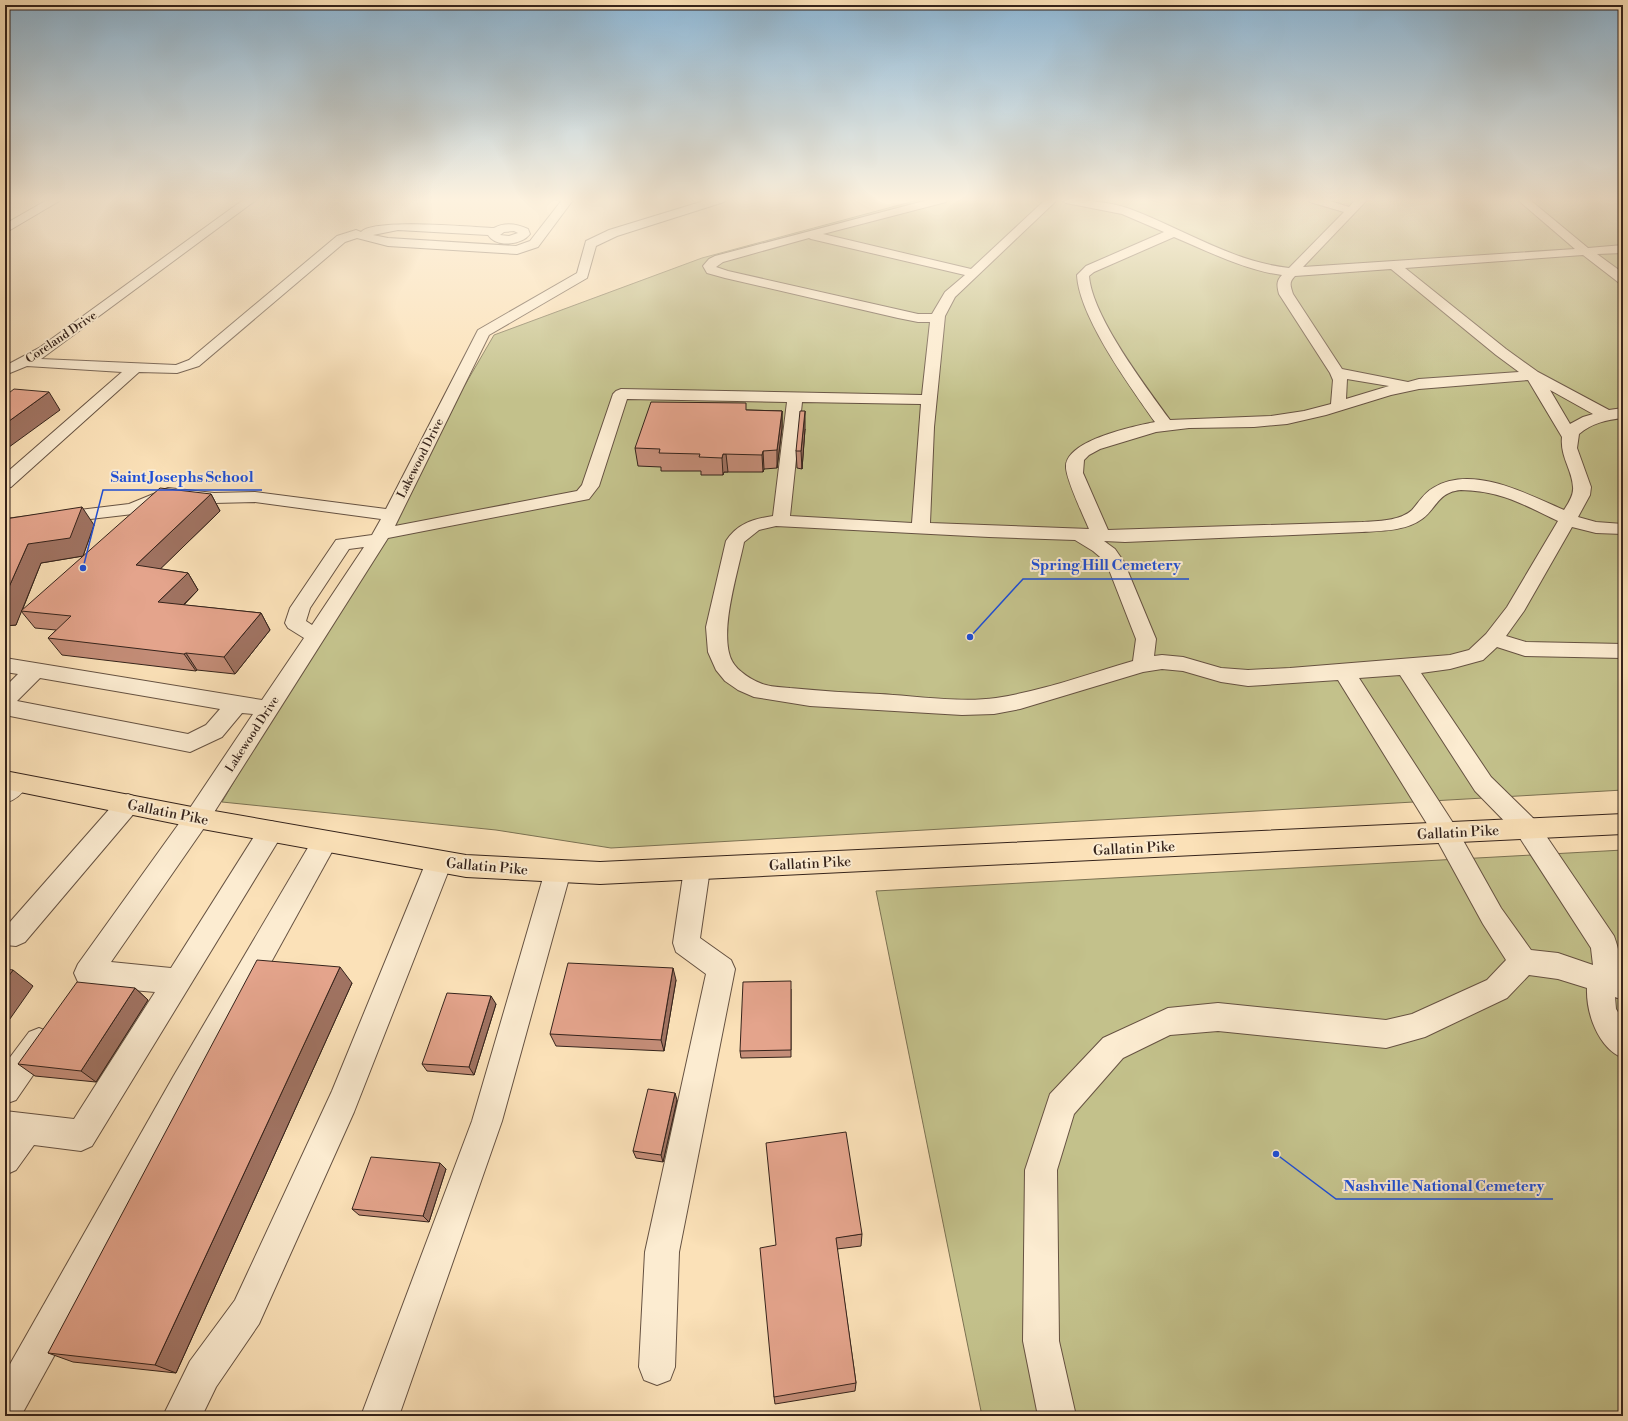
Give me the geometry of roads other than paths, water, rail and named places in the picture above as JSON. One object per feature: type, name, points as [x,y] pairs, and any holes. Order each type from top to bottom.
[{"type":"main road","name":"Gallatin Pike","points":[[9,786],[128,804],[197,818],[466,866],[600,873],[1623,824]]},
{"type":"street","name":"Coreland Drive","points":[[5,371],[44,351],[160,266]]},
{"type":"street","points":[[25,362],[177,369],[194,363],[309,266]]},
{"type":"street","name":"Lakewood Drive","points":[[178,981],[81,982],[197,818],[380,537],[483,333],[583,274],[585,266]]},
{"type":"street","points":[[709,266],[716,272],[898,314],[918,318],[938,318]]},
{"type":"street","points":[[946,266],[974,273]]},
{"type":"street","points":[[921,528],[929,400],[938,318],[950,295],[981,266]]},
{"type":"street","points":[[1096,266],[1082,275],[1091,306],[1120,360],[1166,426]]},
{"type":"street","points":[[1259,266],[1272,270],[1292,272],[1390,266]]},
{"type":"street","points":[[1298,266],[1284,280],[1282,285],[1286,294],[1337,372],[1340,380],[1338,407]]},
{"type":"street","points":[[1395,266],[1501,352],[1533,375],[1615,414]]},
{"type":"street","points":[[1606,266],[1623,279]]},
{"type":"street","points":[[5,484],[135,368]]},
{"type":"street","points":[[1337,372],[1410,386]]},
{"type":"street","points":[[1101,536],[1074,468],[1074,460],[1080,452],[1096,445],[1145,429],[1166,426],[1286,419],[1338,407],[1410,386],[1533,375]]},
{"type":"street","points":[[1533,375],[1570,437]]},
{"type":"street","points":[[315,636],[296,623],[300,608],[344,544],[583,495],[590,486],[621,394],[929,400]]},
{"type":"street","points":[[781,520],[795,397]]},
{"type":"street","points":[[1615,414],[1586,420],[1571,432],[1569,448],[1582,487],[1581,496],[1568,519],[1514,611],[1493,639],[1476,655],[1467,658],[1450,662],[1344,672],[1248,678],[1221,675],[1183,664],[1162,662],[1143,665],[1020,701],[994,706],[962,707],[810,698],[762,692],[746,685],[733,676],[723,665],[718,652],[716,627],[735,541],[744,531],[753,526],[766,522],[781,520],[1101,536],[1185,535],[1386,525],[1403,521],[1416,515],[1428,500],[1446,488],[1459,485],[1478,484],[1502,488],[1568,519],[1591,527],[1623,530]]},
{"type":"street","points":[[5,524],[133,509],[168,493],[214,498],[256,497],[392,515]]},
{"type":"street","points":[[1079,535],[1101,547],[1116,562],[1146,639],[1143,665]]},
{"type":"street","points":[[1493,639],[1525,649],[1623,652]]},
{"type":"street","points":[[5,665],[268,709]]},
{"type":"street","points":[[1405,666],[1483,784],[1527,828],[1604,945],[1607,967],[1613,984]]},
{"type":"street","points":[[5,700],[35,670]]},
{"type":"street","points":[[1344,672],[1446,833],[1492,916],[1523,962],[1558,966],[1613,984]]},
{"type":"street","points":[[5,707],[190,743],[214,731],[237,704]]},
{"type":"street","points":[[5,933],[16,934],[128,804]]},
{"type":"street","points":[[5,1159],[16,1127],[82,1135],[271,831]]},
{"type":"street","points":[[5,1409],[184,1088],[325,841]]},
{"type":"street","points":[[182,1416],[203,1374],[247,1312],[343,1100],[439,862]]},
{"type":"street","points":[[657,1367],[662,1252],[721,969],[686,943],[697,869]]},
{"type":"street","points":[[380,1416],[487,1121],[558,871]]},
{"type":"street","points":[[1057,1416],[1041,1341],[1041,1170],[1061,1105],[1113,1048],[1168,1022],[1218,1017],[1386,1034],[1415,1027],[1497,990],[1523,962]]},
{"type":"street","points":[[1613,984],[1601,989],[1602,1009],[1606,1020],[1623,1044]]},
{"type":"street","points":[[5,1089],[53,1021]]},
{"type":"place","name":"Saint Josephs School","points":[[83,568]]},
{"type":"place","name":"Spring Hill Cemetery","points":[[970,637]]},
{"type":"place","name":"Nashville National Cemetery","points":[[1276,1154]]}]
